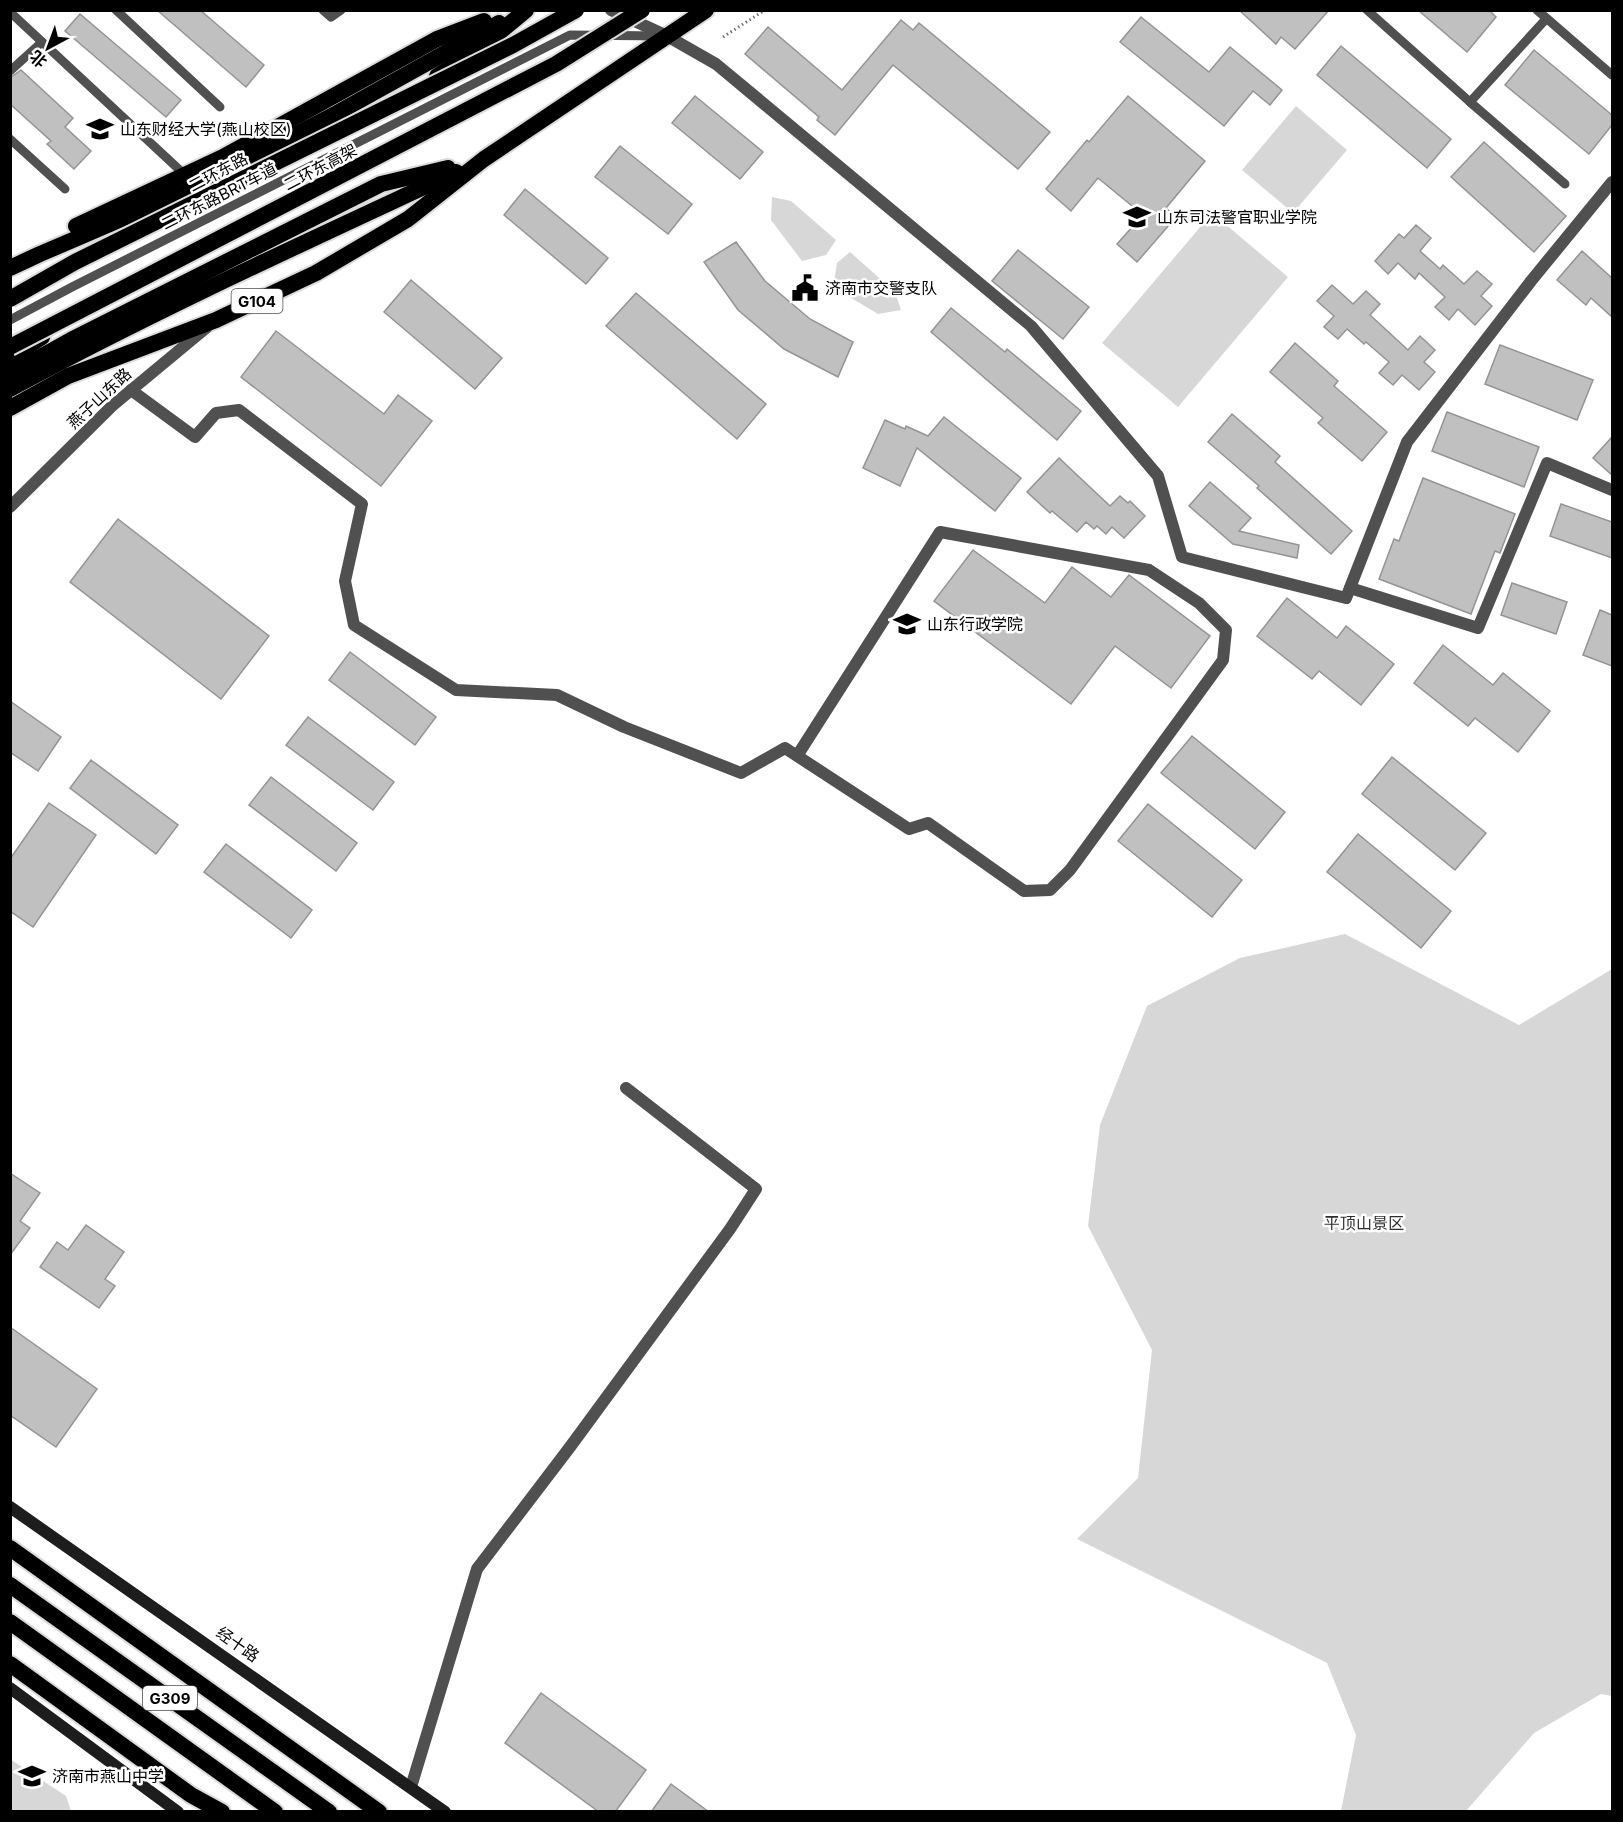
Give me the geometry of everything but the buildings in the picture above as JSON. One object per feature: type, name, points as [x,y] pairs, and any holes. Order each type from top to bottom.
[{"type":"highway","name":"二环东路","points":[[10,258],[223,157],[436,39],[513,10]]},
{"type":"highway","points":[[10,268],[187,191],[337,113],[521,10]]},
{"type":"highway","name":"二环东路","points":[[10,298],[415,89],[477,51],[526,10]]},
{"type":"highway","name":"二环东高架","points":[[10,298],[75,262],[503,50],[576,10]]},
{"type":"highway","name":"二环东高架","points":[[10,347],[556,64],[642,10]]},
{"type":"highway","name":"G104","points":[[10,408],[68,376],[216,320],[316,273],[408,219],[484,159],[706,10]]},
{"type":"highway","points":[[10,374],[71,340],[381,184],[484,159]]},
{"type":"highway","points":[[10,389],[254,266],[484,159]]},
{"type":"highway","points":[[10,358],[78,312]]},
{"type":"highway","points":[[10,1548],[379,1812]]},
{"type":"highway","name":"G309","points":[[10,1585],[329,1812]]},
{"type":"highway","name":"G309","points":[[10,1622],[275,1812]]},
{"type":"highway","points":[[10,1664],[191,1795],[222,1812]]},
{"type":"main road","name":"经十路","points":[[10,1507],[445,1812]]},
{"type":"main road","points":[[10,1688],[178,1812]]},
{"type":"street","points":[[611,10],[667,36],[716,64],[1031,326],[1158,476],[1182,557],[1346,598],[1407,442],[1531,281],[1612,182]]},
{"type":"street","name":"燕子山东路","points":[[10,507],[112,406],[216,320]]},
{"type":"street","points":[[131,390],[195,437],[216,413],[239,410],[363,504],[345,581],[354,625],[456,690],[557,695],[624,727],[741,773],[785,748],[797,756],[909,830],[928,823],[1024,891],[1050,890],[1070,870],[1223,660],[1226,630],[1199,603],[1149,570],[940,532],[797,756]]},
{"type":"street","points":[[1350,588],[1478,628],[1547,463],[1612,490]]},
{"type":"street","points":[[411,1787],[477,1569],[584,1428],[730,1229],[756,1189],[626,1088]]},
{"type":"lane","points":[[116,10],[220,107]]},
{"type":"lane","points":[[323,10],[331,17],[341,10]]},
{"type":"lane","points":[[568,10],[570,35]]},
{"type":"lane","points":[[1367,10],[1565,184]]},
{"type":"lane","points":[[1537,10],[1612,75]]},
{"type":"lane","points":[[10,12],[186,175]]},
{"type":"lane","points":[[1470,102],[1546,18]]},
{"type":"lane","name":"二环东路BRT车道","points":[[10,320],[570,35],[667,36]]},
{"type":"lane","points":[[10,71],[42,42]]},
{"type":"lane","points":[[10,139],[64,189]]},
{"type":"path","points":[[723,37],[765,10]]},
{"type":"green space","points":[[1296,106],[1347,150],[1293,213],[1242,170]]},
{"type":"green space","points":[[772,197],[791,201],[836,240],[826,255],[802,261],[771,220]]},
{"type":"green space","points":[[1212,213],[1288,277],[1178,407],[1102,343]]},
{"type":"green space","points":[[850,252],[895,292],[901,310],[878,314],[833,287],[837,263]]},
{"type":"green space","name":"平顶山景区","points":[[1345,934],[1519,1025],[1612,969],[1612,1696],[1601,1694],[1534,1733],[1466,1811],[1341,1811],[1356,1735],[1327,1663],[1077,1539],[1138,1478],[1152,1350],[1088,1226],[1100,1125],[1147,1006],[1240,958]]},
{"type":"green space","points":[[10,1759],[66,1796],[71,1811],[11,1811]]},
{"type":"place","name":"山东财经大学(燕山校区)","points":[[100,129]]},
{"type":"place","name":"山东司法警官职业学院","points":[[1137,217]]},
{"type":"place","name":"济南市交警支队","points":[[805,288]]},
{"type":"place","name":"山东行政学院","points":[[907,624]]},
{"type":"place","name":"济南市燕山中学","points":[[32,1776]]}]
